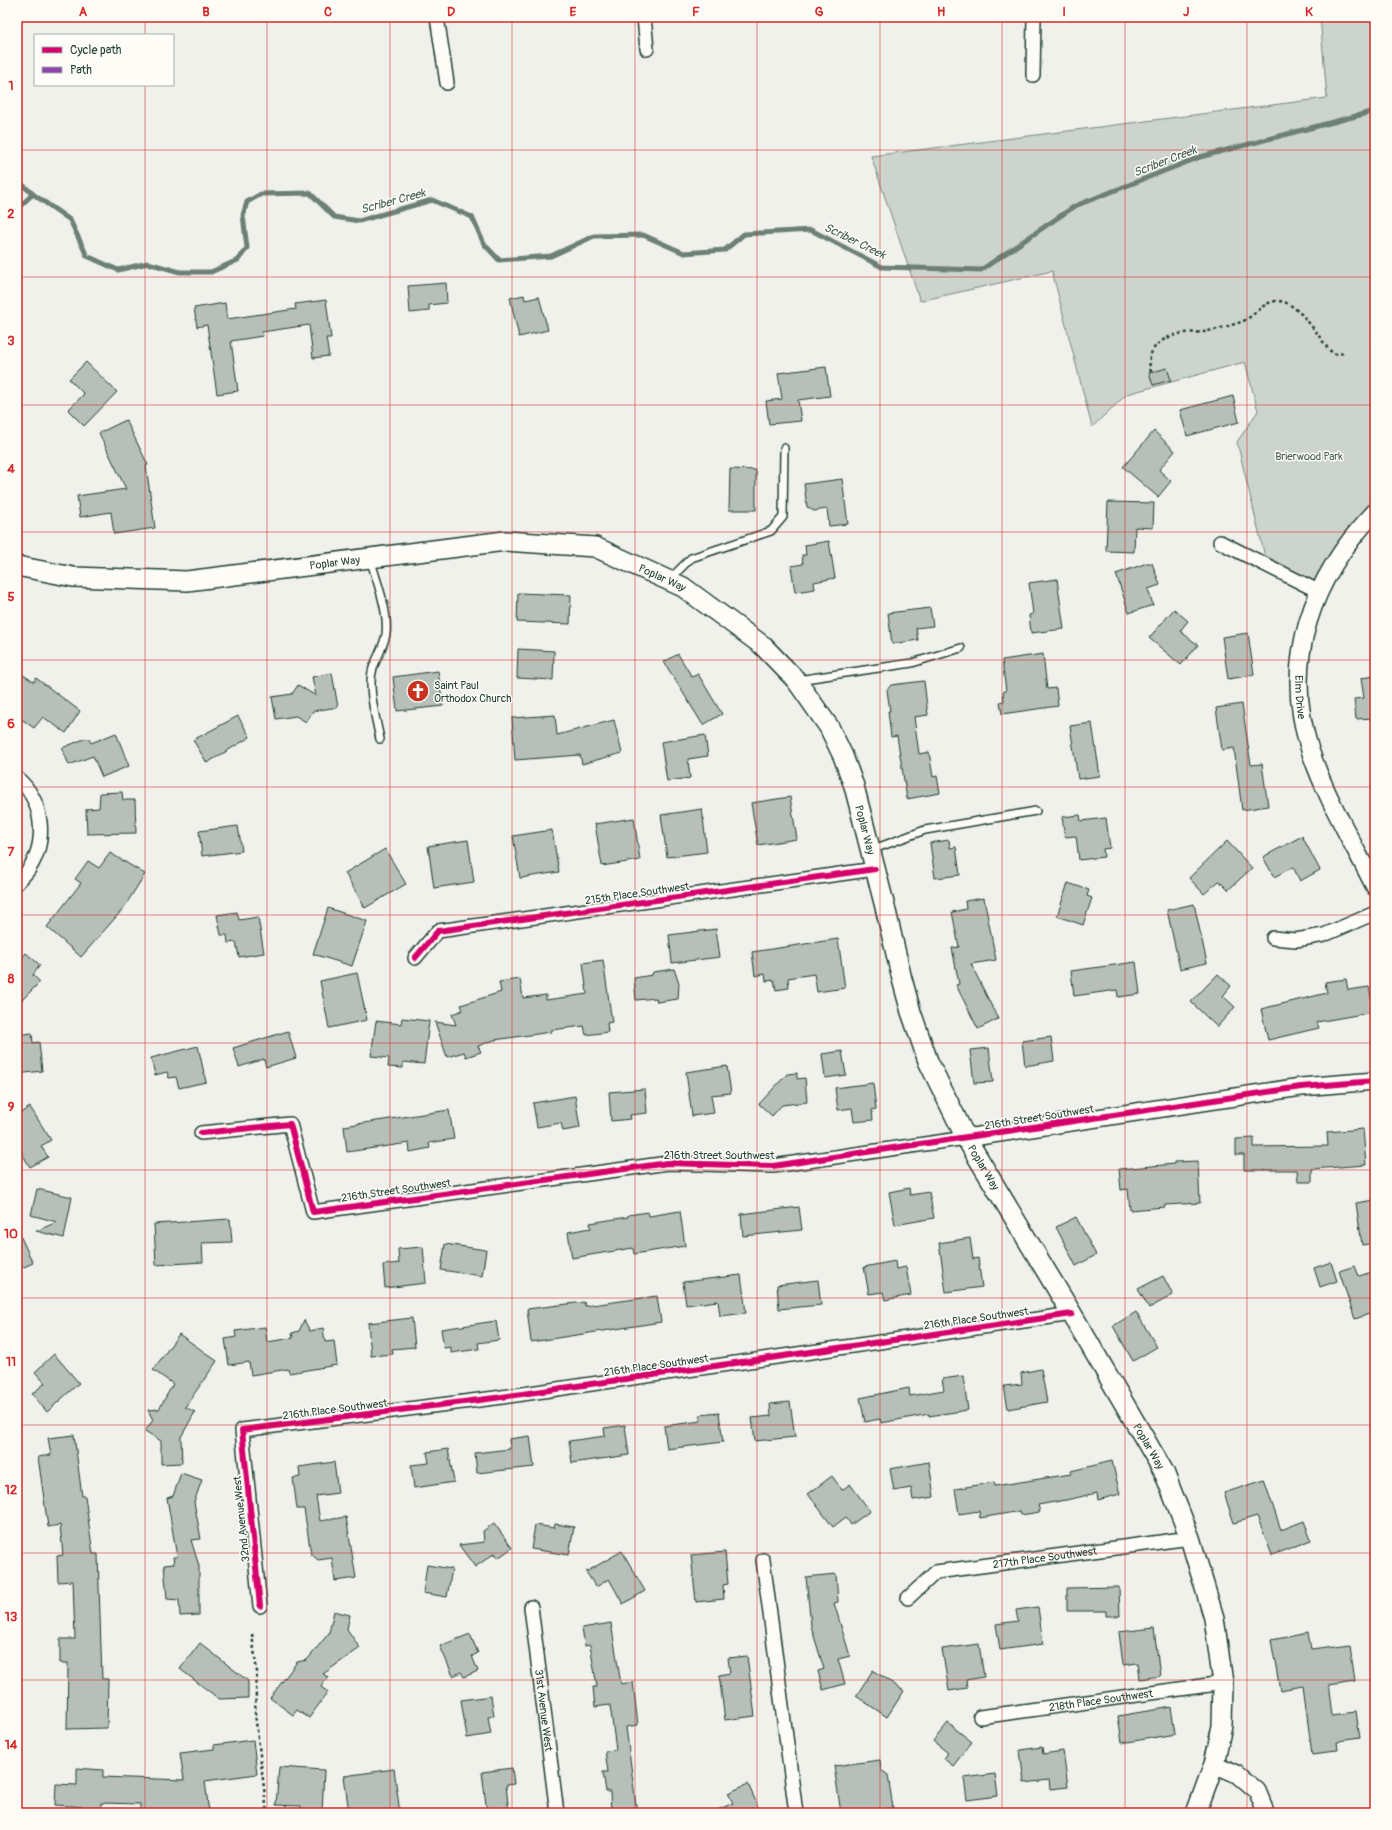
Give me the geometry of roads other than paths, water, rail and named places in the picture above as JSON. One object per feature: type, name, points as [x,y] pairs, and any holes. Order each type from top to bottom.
[{"type":"main road","name":"Poplar Way","points":[[17,566],[73,577],[187,581],[505,541],[595,547],[683,587],[762,645],[796,680],[829,727],[843,756],[854,786],[911,1012],[928,1061],[966,1138],[1072,1314],[1164,1472],[1190,1538],[1214,1618],[1223,1683],[1222,1726],[1214,1764],[1196,1813]]},
{"type":"street","points":[[437,17],[447,83]]},
{"type":"street","points":[[644,17],[647,49]]},
{"type":"street","points":[[1033,75],[1034,17]]},
{"type":"street","name":"Elm Drive","points":[[1375,512],[1357,530],[1340,554],[1318,591],[1307,624],[1301,650],[1300,686],[1301,712],[1310,750],[1321,780],[1375,888]]},
{"type":"street","points":[[1220,542],[1318,591]]},
{"type":"street","points":[[17,778],[26,786],[39,810],[40,839],[30,868],[17,883]]},
{"type":"street","name":"215th Place Southwest","points":[[415,958],[438,931],[875,869]]},
{"type":"street","points":[[1273,938],[1296,940],[1324,935],[1375,913]]},
{"type":"street","name":"216th Street Southwest","points":[[201,1133],[290,1124],[313,1212],[668,1164],[773,1166],[1301,1087],[1375,1081]]},
{"type":"street","name":"216th Place Southwest","points":[[242,1430],[495,1398],[1072,1314]]},
{"type":"street","name":"32nd Avenue West","points":[[242,1430],[260,1606]]},
{"type":"street","name":"217th Place Southwest","points":[[908,1598],[936,1572],[1190,1538]]},
{"type":"street","points":[[764,1560],[796,1813]]},
{"type":"street","name":"31st Avenue West","points":[[531,1607],[557,1813]]},
{"type":"street","name":"218th Place Southwest","points":[[980,1717],[1223,1683]]},
{"type":"street","points":[[1214,1764],[1237,1774],[1257,1791],[1266,1813]]},
{"type":"lane","points":[[668,580],[691,558],[771,531],[783,517],[784,448]]},
{"type":"lane","points":[[370,558],[385,615],[386,633],[381,651],[373,669],[371,683],[380,739]]},
{"type":"lane","points":[[796,680],[912,663],[960,648]]},
{"type":"lane","points":[[870,850],[924,830],[1036,811]]},
{"type":"waterway","name":"Scriber Creek","points":[[17,209],[33,194],[70,220],[87,256],[118,270],[148,263],[180,272],[211,272],[238,260],[247,248],[243,215],[247,202],[261,194],[310,193],[334,217],[359,221],[432,200],[472,217],[484,244],[499,260],[551,256],[594,236],[643,235],[684,253],[725,250],[744,234],[811,230],[882,267],[981,270],[1075,206],[1200,157],[1375,111]]},
{"type":"waterway","points":[[17,180],[33,194]]},
{"type":"place","name":"Saint Paul Orthodox Church","points":[[418,691]]},
{"type":"park label","name":"Brierwood Park","points":[[1309,456]]}]
